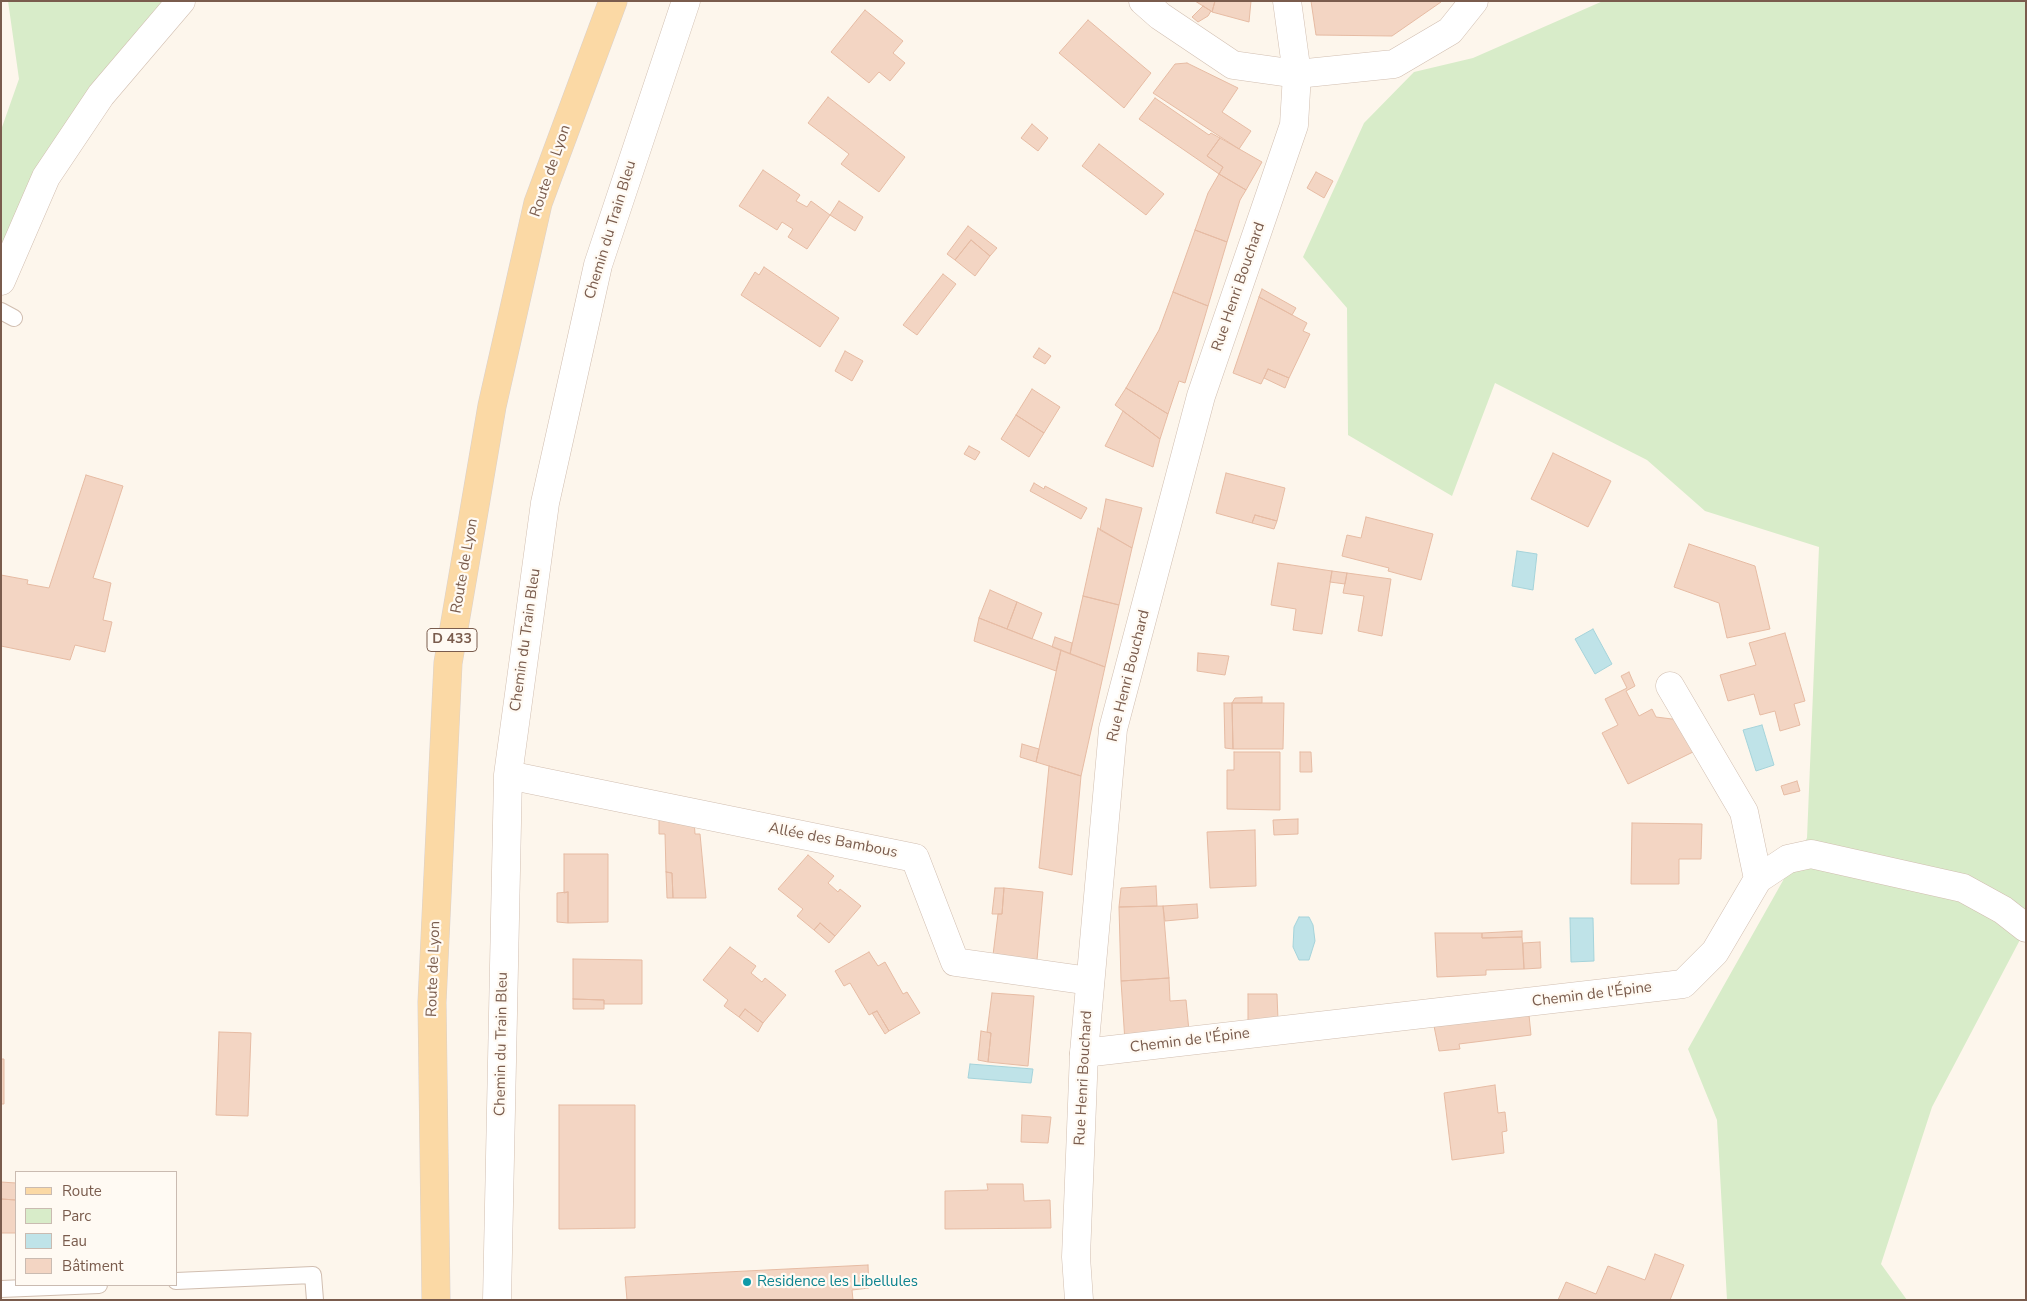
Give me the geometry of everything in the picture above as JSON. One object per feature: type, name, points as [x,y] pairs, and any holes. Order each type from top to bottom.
[{"type":"main road","name":"Route de Lyon","points":[[436,1300],[432,1002],[448,662],[492,406],[538,202],[613,1]]},
{"type":"street","points":[[1,280],[46,177],[101,95],[181,1]]},
{"type":"street","name":"Chemin du Train Bleu","points":[[497,1300],[508,775],[545,503],[563,415],[598,265],[686,1]]},
{"type":"street","points":[[1143,1],[1160,16],[1233,65],[1297,74],[1394,64],[1450,31],[1474,1]]},
{"type":"street","name":"Rue Henri Bouchard","points":[[1079,1300],[1076,1257],[1084,1053],[1113,728],[1201,396],[1294,125],[1297,74],[1287,1]]},
{"type":"street","points":[[1670,686],[1744,812],[1758,879]]},
{"type":"street","name":"Allée des Bambous","points":[[508,775],[915,858],[955,962],[1090,981]]},
{"type":"street","name":"Chemin de l'Épine","points":[[1084,1053],[1684,984],[1715,952],[1758,879],[1788,859],[1810,854],[1927,878],[1963,888],[2003,910],[2026,928]]},
{"type":"lane","points":[[178,1281],[313,1275],[315,1300]]},
{"type":"lane","points":[[1,1289],[75,1286]]},
{"type":"green space","points":[[8,1],[172,1],[1,255],[1,130],[19,79]]},
{"type":"green space","points":[[1603,1],[2026,1],[2026,937],[2022,936],[1932,1107],[1881,1264],[1907,1300],[1727,1300],[1717,1120],[1688,1049],[1807,838],[1819,547],[1705,511],[1647,460],[1495,383],[1452,496],[1348,435],[1347,308],[1303,257],[1364,123],[1414,72],[1473,58]]},
{"type":"water","points":[[1517,551],[1537,554],[1533,590],[1512,586]]},
{"type":"water","points":[[1593,629],[1612,664],[1595,674],[1575,639]]},
{"type":"water","points":[[1762,725],[1774,765],[1756,771],[1743,730]]},
{"type":"water","points":[[1299,917],[1309,917],[1313,925],[1315,941],[1309,960],[1299,960],[1293,947],[1294,927]]},
{"type":"water","points":[[1570,918],[1593,918],[1594,961],[1571,962]]},
{"type":"water","points":[[970,1064],[1033,1069],[1031,1083],[968,1078]]},
{"type":"building","points":[[1195,1],[1215,1],[1212,12],[1211,11]]},
{"type":"building","points":[[1215,1],[1251,1],[1249,22],[1212,12]]},
{"type":"building","points":[[1311,1],[1441,2],[1392,36],[1316,35]]},
{"type":"building","points":[[1203,6],[1211,11],[1208,16],[1198,22],[1192,17]]},
{"type":"building","points":[[865,10],[903,41],[893,53],[905,63],[890,81],[879,72],[869,83],[831,52]]},
{"type":"building","points":[[1088,20],[1151,73],[1124,108],[1059,53]]},
{"type":"building","points":[[1187,63],[1238,88],[1222,112],[1251,131],[1239,149],[1153,93],[1175,64]]},
{"type":"building","points":[[828,97],[905,157],[879,192],[841,164],[849,154],[808,123]]},
{"type":"building","points":[[1155,98],[1209,135],[1211,133],[1220,138],[1207,156],[1223,167],[1219,174],[1139,119]]},
{"type":"building","points":[[1032,124],[1048,138],[1038,151],[1021,138]]},
{"type":"building","points":[[1220,138],[1262,162],[1246,190],[1219,174],[1223,167],[1207,156]]},
{"type":"building","points":[[1099,144],[1164,194],[1146,215],[1082,166]]},
{"type":"building","points":[[763,170],[800,195],[796,201],[807,207],[811,201],[830,215],[807,249],[788,237],[793,229],[782,222],[777,230],[739,206]]},
{"type":"building","points":[[1316,172],[1333,181],[1324,198],[1307,188]]},
{"type":"building","points":[[1219,174],[1246,190],[1240,200],[1227,242],[1195,230],[1208,193]]},
{"type":"building","points":[[839,201],[863,217],[855,231],[830,215]]},
{"type":"building","points":[[968,226],[997,248],[990,256],[971,240],[955,260],[947,254]]},
{"type":"building","points":[[1195,230],[1227,242],[1208,306],[1173,292]]},
{"type":"building","points":[[971,240],[990,256],[975,276],[955,260]]},
{"type":"building","points":[[764,267],[839,318],[820,347],[741,295],[755,272],[759,275]]},
{"type":"building","points":[[943,274],[956,284],[917,335],[903,325]]},
{"type":"building","points":[[1262,289],[1296,308],[1292,315],[1259,297]]},
{"type":"building","points":[[1173,292],[1208,306],[1185,383],[1179,381],[1168,414],[1126,388],[1159,330]]},
{"type":"building","points":[[1259,297],[1307,323],[1303,331],[1310,334],[1289,378],[1268,369],[1261,384],[1233,373]]},
{"type":"building","points":[[1039,348],[1051,356],[1045,364],[1033,357]]},
{"type":"building","points":[[845,351],[863,361],[852,381],[835,371]]},
{"type":"building","points":[[1268,369],[1289,378],[1285,388],[1264,378]]},
{"type":"building","points":[[1126,388],[1168,414],[1160,439],[1115,405]]},
{"type":"building","points":[[1032,389],[1060,407],[1044,433],[1016,415]]},
{"type":"building","points":[[1123,411],[1160,439],[1153,467],[1105,446]]},
{"type":"building","points":[[1016,415],[1044,433],[1029,457],[1001,439]]},
{"type":"building","points":[[969,446],[980,452],[975,460],[964,454]]},
{"type":"building","points":[[1553,453],[1611,481],[1588,527],[1531,499]]},
{"type":"building","points":[[1226,473],[1285,488],[1277,521],[1255,515],[1252,523],[1216,513]]},
{"type":"building","points":[[86,475],[123,486],[93,578],[111,583],[103,620],[112,622],[105,652],[75,645],[70,660],[1,646],[1,575],[28,580],[27,584],[49,588]]},
{"type":"building","points":[[1034,483],[1044,489],[1045,486],[1087,508],[1081,519],[1030,491]]},
{"type":"building","points":[[1106,499],[1142,508],[1132,548],[1100,530]]},
{"type":"building","points":[[1255,515],[1277,521],[1274,529],[1252,523]]},
{"type":"building","points":[[1366,517],[1433,534],[1421,580],[1388,571],[1389,568],[1342,556],[1347,535],[1361,538]]},
{"type":"building","points":[[1098,528],[1132,548],[1119,605],[1083,596]]},
{"type":"building","points":[[1689,544],[1755,566],[1770,629],[1727,638],[1719,603],[1674,587]]},
{"type":"building","points":[[1278,563],[1332,571],[1322,634],[1293,630],[1296,609],[1271,605]]},
{"type":"building","points":[[1332,571],[1347,573],[1345,584],[1330,582]]},
{"type":"building","points":[[1347,573],[1391,579],[1382,636],[1358,631],[1364,596],[1343,593]]},
{"type":"building","points":[[990,590],[1017,602],[1007,629],[979,618]]},
{"type":"building","points":[[1083,596],[1119,605],[1105,667],[1070,654]]},
{"type":"building","points":[[1017,602],[1042,613],[1032,639],[1007,629]]},
{"type":"building","points":[[979,618],[1061,650],[1056,671],[974,641]]},
{"type":"building","points":[[1785,633],[1805,701],[1794,704],[1800,725],[1780,731],[1775,711],[1760,715],[1754,694],[1728,701],[1720,675],[1756,665],[1749,643]]},
{"type":"building","points":[[1055,637],[1072,643],[1070,654],[1052,647]]},
{"type":"building","points":[[1061,650],[1105,667],[1081,776],[1036,762]]},
{"type":"building","points":[[1198,653],[1229,656],[1225,675],[1197,671]]},
{"type":"building","points":[[1629,672],[1635,686],[1626,691],[1639,716],[1652,709],[1656,717],[1680,720],[1695,751],[1628,784],[1602,733],[1618,725],[1605,699],[1627,688],[1621,676]]},
{"type":"building","points":[[1262,697],[1262,703],[1232,703],[1235,698]]},
{"type":"building","points":[[1224,703],[1232,703],[1233,749],[1225,748]]},
{"type":"building","points":[[1232,703],[1284,703],[1283,749],[1233,749]]},
{"type":"building","points":[[1022,744],[1039,749],[1036,762],[1020,757]]},
{"type":"building","points":[[1234,752],[1280,752],[1280,810],[1227,809],[1227,770],[1234,770]]},
{"type":"building","points":[[1300,752],[1311,752],[1312,772],[1300,772]]},
{"type":"building","points":[[1049,766],[1081,776],[1072,875],[1039,868]]},
{"type":"building","points":[[1797,781],[1800,791],[1784,795],[1781,786]]},
{"type":"building","points":[[659,819],[694,819],[695,834],[700,834],[706,898],[673,898],[672,873],[666,872],[665,834],[659,834]]},
{"type":"building","points":[[1298,819],[1298,834],[1274,835],[1273,820]]},
{"type":"building","points":[[1632,823],[1702,824],[1701,859],[1679,859],[1679,884],[1631,884]]},
{"type":"building","points":[[1255,830],[1256,886],[1210,888],[1207,832]]},
{"type":"building","points":[[564,854],[608,854],[608,922],[568,923],[568,892],[564,893]]},
{"type":"building","points":[[808,855],[834,876],[828,883],[838,892],[840,889],[861,906],[835,936],[820,923],[814,930],[797,916],[803,909],[778,889]]},
{"type":"building","points":[[666,872],[672,873],[673,898],[667,898]]},
{"type":"building","points":[[1156,886],[1157,906],[1119,907],[1121,888]]},
{"type":"building","points":[[995,888],[1004,888],[1002,914],[992,914]]},
{"type":"building","points":[[1004,888],[1043,892],[1037,960],[993,955],[998,914],[1002,914]]},
{"type":"building","points":[[568,892],[568,923],[557,922],[557,893]]},
{"type":"building","points":[[1197,904],[1198,918],[1165,921],[1163,906]]},
{"type":"building","points":[[1163,906],[1169,978],[1121,981],[1119,907]]},
{"type":"building","points":[[820,923],[835,936],[829,943],[814,930]]},
{"type":"building","points":[[1522,931],[1522,937],[1482,938],[1482,933]]},
{"type":"building","points":[[1435,933],[1482,933],[1482,938],[1522,937],[1524,969],[1486,970],[1486,975],[1437,977]]},
{"type":"building","points":[[1540,942],[1541,968],[1524,969],[1523,943]]},
{"type":"building","points":[[730,947],[756,966],[751,973],[762,982],[765,978],[786,995],[763,1023],[745,1009],[739,1017],[724,1006],[728,1000],[703,980]]},
{"type":"building","points":[[869,952],[878,966],[885,962],[903,994],[907,992],[920,1013],[889,1031],[877,1011],[869,1015],[850,983],[844,986],[835,971]]},
{"type":"building","points":[[573,959],[642,960],[642,1004],[604,1004],[604,1000],[573,999]]},
{"type":"building","points":[[1169,978],[1170,1001],[1186,1000],[1189,1031],[1125,1042],[1121,981]]},
{"type":"building","points":[[992,993],[1034,996],[1028,1066],[988,1062],[991,1033],[987,1032]]},
{"type":"building","points":[[1248,994],[1277,994],[1278,1020],[1248,1023]]},
{"type":"building","points":[[573,999],[604,1000],[604,1009],[573,1009]]},
{"type":"building","points":[[745,1009],[763,1023],[758,1032],[739,1017]]},
{"type":"building","points":[[877,1011],[889,1031],[885,1034],[872,1013]]},
{"type":"building","points":[[1529,1015],[1531,1035],[1459,1044],[1460,1049],[1439,1051],[1434,1026]]},
{"type":"building","points":[[981,1031],[991,1033],[988,1062],[978,1060]]},
{"type":"building","points":[[219,1032],[251,1033],[248,1116],[216,1115]]},
{"type":"building","points":[[1,1059],[4,1059],[4,1104],[1,1104]]},
{"type":"building","points":[[1495,1085],[1498,1113],[1505,1112],[1507,1131],[1502,1132],[1504,1153],[1452,1160],[1444,1093]]},
{"type":"building","points":[[559,1105],[635,1105],[635,1228],[559,1229]]},
{"type":"building","points":[[1022,1115],[1051,1117],[1048,1143],[1021,1142]]},
{"type":"building","points":[[1,1182],[15,1183],[15,1200],[1,1199]]},
{"type":"building","points":[[987,1184],[1023,1184],[1024,1201],[1050,1200],[1051,1228],[945,1229],[945,1191],[988,1190]]},
{"type":"building","points":[[1,1199],[15,1200],[15,1233],[1,1233]]},
{"type":"building","points":[[1655,1254],[1684,1265],[1670,1300],[1558,1300],[1566,1282],[1596,1294],[1608,1266],[1645,1280]]},
{"type":"building","name":"Residence les Libellules","points":[[868,1265],[869,1288],[852,1290],[853,1300],[627,1300],[625,1277]]},
{"type":"place","name":"Residence les Libellules","points":[[747,1282]]}]
